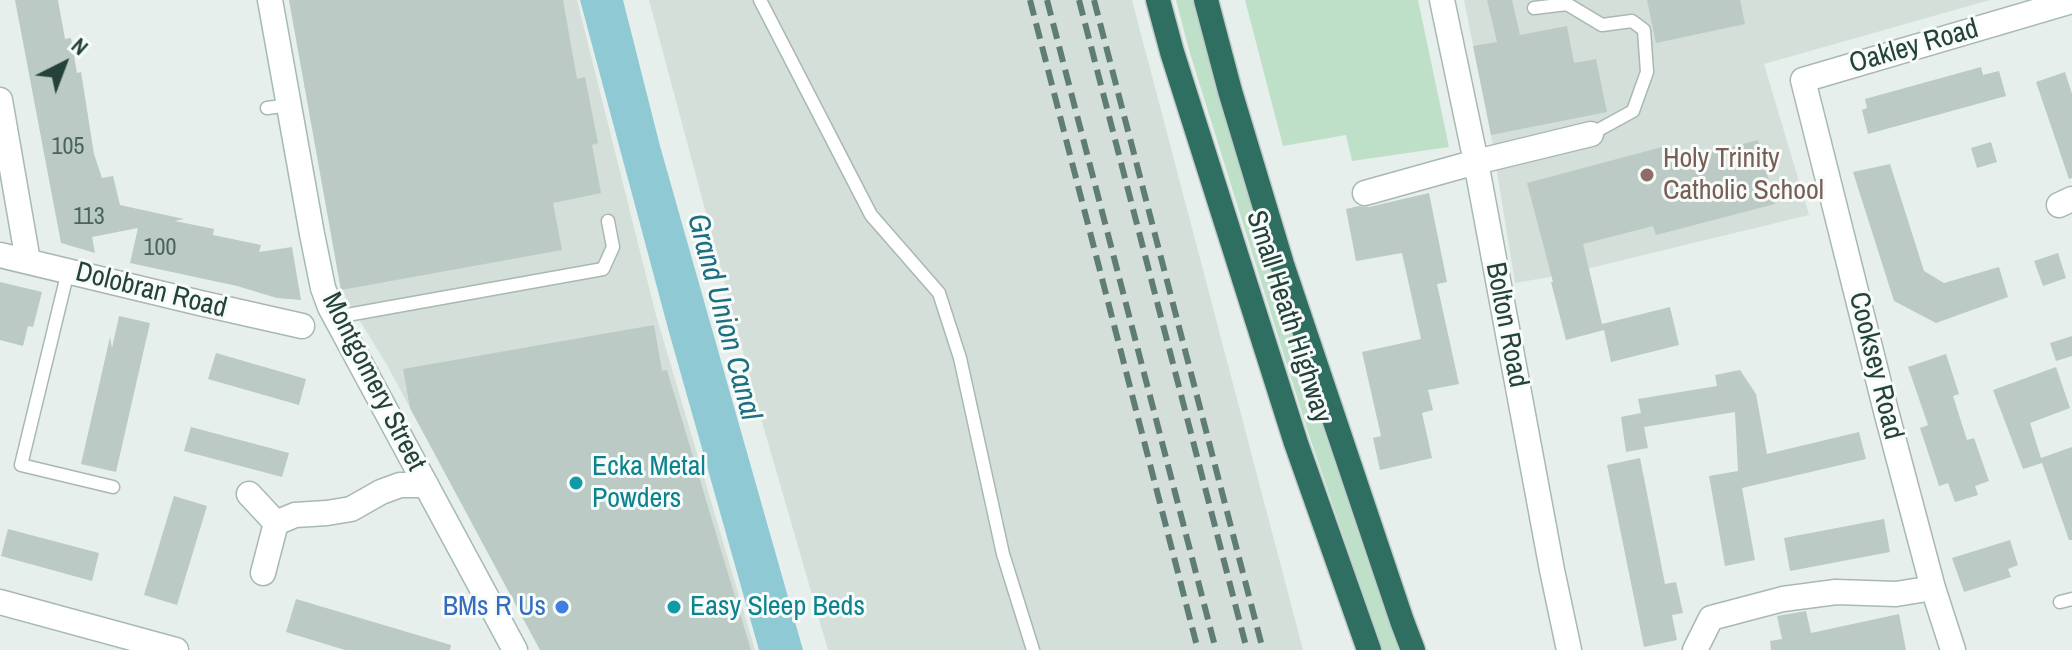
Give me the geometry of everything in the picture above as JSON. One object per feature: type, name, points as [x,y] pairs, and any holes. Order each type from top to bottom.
[{"type":"highway","name":"Small Heath Highway","points":[[1158,0],[1296,443],[1369,650]]},
{"type":"highway","name":"Small Heath Highway","points":[[1206,0],[1282,264],[1413,650]]},
{"type":"street","name":"Montgomery Street","points":[[270,0],[279,107],[323,288],[515,650]]},
{"type":"street","name":"Bolton Road","points":[[1442,0],[1569,650]]},
{"type":"street","name":"Oakley Road","points":[[1803,80],[2072,1]]},
{"type":"street","name":"Cooksey Road","points":[[1803,80],[1887,415],[1933,588],[1953,650]]},
{"type":"street","points":[[0,100],[28,261]]},
{"type":"street","points":[[1365,193],[1591,134]]},
{"type":"street","name":"Dolobran Road","points":[[0,255],[302,326]]},
{"type":"street","points":[[276,523],[295,515],[351,509],[400,485],[426,485]]},
{"type":"street","points":[[249,494],[276,523]]},
{"type":"street","points":[[263,573],[276,523]]},
{"type":"street","points":[[1695,650],[1711,618],[1768,602],[1836,592],[1896,594],[1933,588]]},
{"type":"street","points":[[0,602],[176,650]]},
{"type":"lane","points":[[760,0],[871,215],[939,293],[960,358],[1003,554],[1033,650]]},
{"type":"lane","points":[[1534,8],[1567,4],[1602,25],[1632,21],[1644,30],[1647,72],[1633,111],[1591,134]]},
{"type":"lane","points":[[336,317],[603,269],[613,247],[608,221]]},
{"type":"lane","points":[[68,271],[21,465],[113,487]]},
{"type":"shaded area","points":[[289,0],[577,0],[656,315],[755,650],[540,650],[387,365],[341,290]]},
{"type":"shaded area","points":[[649,0],[1132,0],[1303,650],[828,650],[760,415]]},
{"type":"shaded area","name":"Holy Trinity Catholic School","points":[[1464,0],[1990,0],[1764,64],[1809,215],[1561,275],[1515,283],[1491,135]]},
{"type":"green space","points":[[1176,0],[1193,0],[1294,342],[1369,564],[1402,650],[1382,650],[1307,429]]},
{"type":"green space","points":[[1245,0],[1418,0],[1449,147],[1352,161],[1346,135],[1283,146]]},
{"type":"water","points":[[580,0],[623,0],[660,146],[803,650],[759,650]]},
{"type":"building","points":[[15,0],[58,0],[65,39],[71,38],[77,73],[81,72],[94,154],[102,178],[113,176],[120,205],[214,229],[213,235],[261,245],[259,252],[292,247],[301,300],[277,298],[237,286],[130,263],[138,228],[92,237],[95,253],[61,243]]},
{"type":"building","points":[[289,0],[563,0],[577,79],[585,77],[598,143],[592,145],[601,193],[553,203],[562,250],[341,290]]},
{"type":"building","points":[[1487,0],[1512,0],[1520,35],[1567,26],[1574,63],[1596,59],[1607,112],[1491,135],[1473,46],[1497,42]]},
{"type":"building","points":[[1647,0],[1740,0],[1745,24],[1656,43]]},
{"type":"building","points":[[1981,67],[1983,75],[1999,71],[2006,96],[1868,134],[1862,110],[1867,108],[1865,99]]},
{"type":"building","points":[[2065,72],[2072,94],[2072,178],[2069,179],[2036,82]]},
{"type":"building","points":[[1758,140],[1775,204],[1656,235],[1653,226],[1583,244],[1602,324],[1670,307],[1679,345],[1611,362],[1604,330],[1566,340],[1527,183],[1662,147],[1666,164]]},
{"type":"building","points":[[1991,142],[1997,162],[1977,168],[1971,148]]},
{"type":"building","points":[[1890,164],[1924,271],[1944,283],[1999,267],[2008,297],[1936,323],[1894,301],[1853,172]]},
{"type":"building","points":[[1429,193],[1447,282],[1437,284],[1459,384],[1428,390],[1433,410],[1422,413],[1432,458],[1380,470],[1373,438],[1381,436],[1362,352],[1421,339],[1402,253],[1356,261],[1346,209]]},
{"type":"building","points":[[2058,253],[2066,278],[2043,286],[2034,261]]},
{"type":"building","points":[[0,282],[42,292],[33,327],[28,326],[23,346],[0,340]]},
{"type":"building","points":[[119,316],[150,323],[116,472],[81,464],[110,337],[112,348]]},
{"type":"building","name":"Ecka Metal Powders","points":[[654,325],[662,371],[667,370],[751,650],[540,650],[410,408],[403,369]]},
{"type":"building","points":[[2072,336],[2072,356],[2056,361],[2050,343]]},
{"type":"building","points":[[216,353],[306,379],[299,405],[208,379]]},
{"type":"building","points":[[1946,354],[1959,394],[1953,396],[1967,440],[1974,438],[1989,481],[1975,486],[1978,495],[1955,502],[1948,483],[1939,486],[1920,428],[1928,425],[1908,367]]},
{"type":"building","points":[[2056,367],[2070,408],[2030,423],[2041,458],[2072,447],[2072,540],[2069,540],[2042,463],[2023,469],[1993,390]]},
{"type":"building","points":[[1740,370],[1756,394],[1767,454],[1859,432],[1866,459],[1742,488],[1755,560],[1725,566],[1709,476],[1738,471],[1735,412],[1644,427],[1648,448],[1626,452],[1621,417],[1641,413],[1638,399],[1717,386],[1715,375]]},
{"type":"building","points":[[191,427],[289,453],[282,477],[184,451]]},
{"type":"building","points":[[1640,458],[1665,584],[1676,582],[1683,613],[1672,615],[1677,640],[1644,647],[1607,465]]},
{"type":"building","points":[[174,496],[207,506],[177,605],[144,595]]},
{"type":"building","points":[[1884,519],[1890,552],[1790,571],[1784,538]]},
{"type":"building","points":[[8,529],[99,553],[92,581],[1,556]]},
{"type":"building","points":[[2010,540],[2018,565],[2008,569],[2011,577],[1964,592],[1952,558]]},
{"type":"building","points":[[296,599],[451,645],[450,650],[345,650],[286,632]]},
{"type":"building","points":[[1806,611],[1811,633],[1899,614],[1906,650],[1771,650],[1770,641],[1782,639],[1777,616]]},
{"type":"railway","points":[[1030,0],[1198,650]]},
{"type":"railway","points":[[1047,0],[1216,650]]},
{"type":"railway","points":[[1079,0],[1247,650]]},
{"type":"railway","points":[[1094,0],[1263,650]]},
{"type":"place","name":"Holy Trinity Catholic School","points":[[1647,175]]},
{"type":"place","name":"Ecka Metal Powders","points":[[576,483]]},
{"type":"place","name":"BMs R Us","points":[[562,607]]},
{"type":"place","name":"Easy Sleep Beds","points":[[674,607]]},
{"type":"water label","name":"Grand Union Canal","points":[[723,317]]}]
